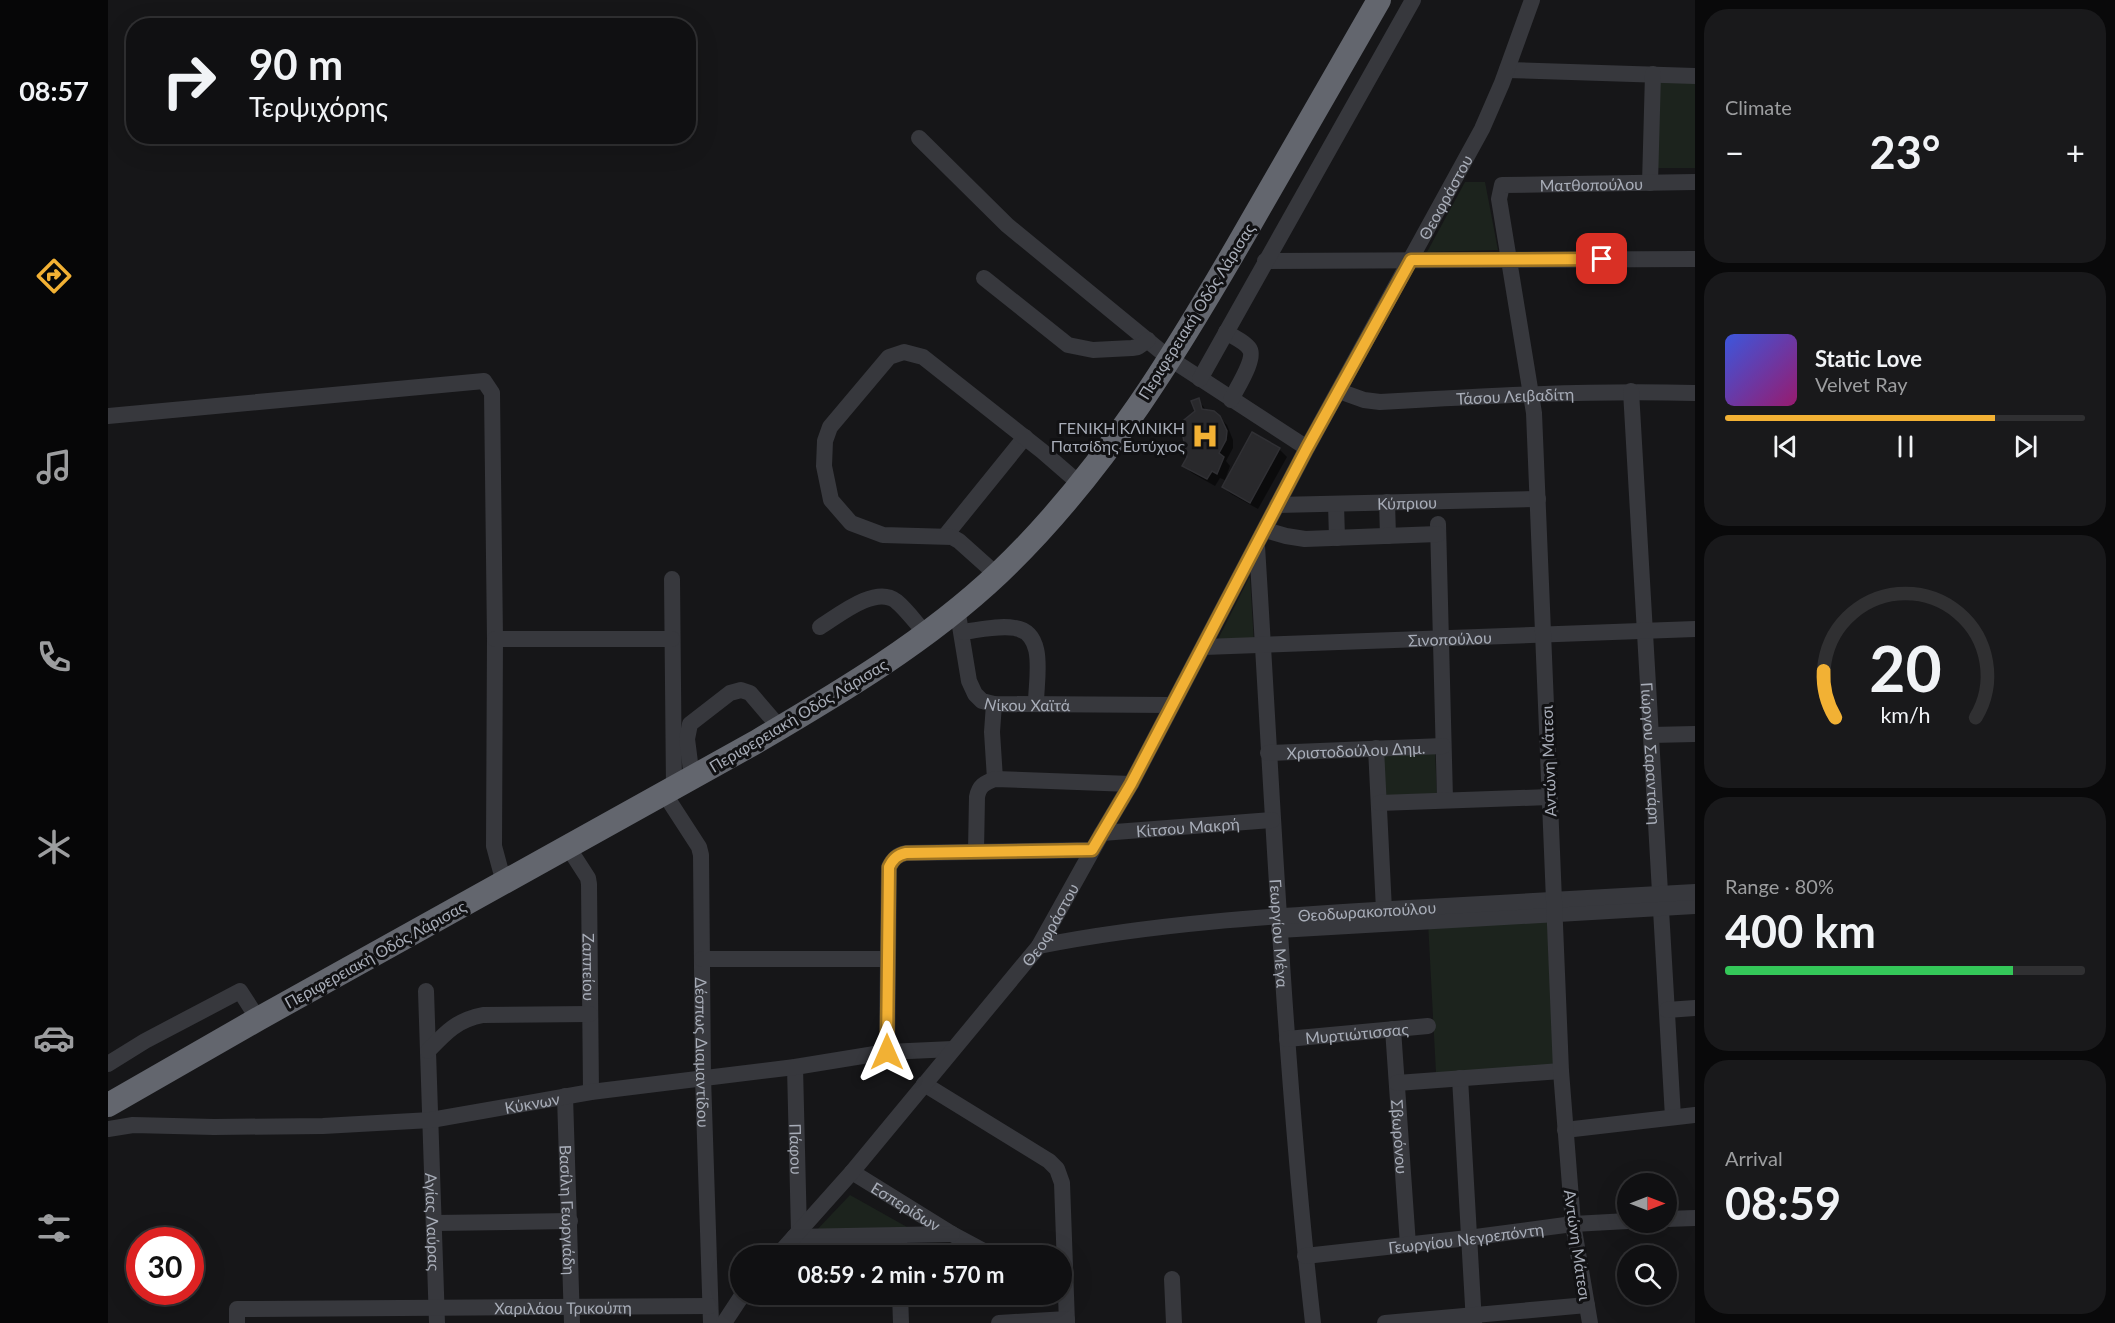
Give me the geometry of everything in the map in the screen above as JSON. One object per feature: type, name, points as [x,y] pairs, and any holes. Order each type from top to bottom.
[{"type":"highway","name":"Περιφερειακή Οδός Λάρισας","points":[[108,1105],[780,728],[856,682],[925,633],[997,574],[1037,535],[1080,484],[1119,432],[1169,358],[1235,250],[1379,0]]},
{"type":"street","points":[[1200,379],[1413,0]]},
{"type":"street","name":"Θεοφράστου","points":[[787,1245],[852,1172],[1040,946],[1131,784],[1307,448],[1482,129],[1507,70],[1532,0]]},
{"type":"street","points":[[1507,70],[1695,76]]},
{"type":"street","points":[[1650,183],[1653,74]]},
{"type":"street","points":[[919,138],[1007,225],[1169,358],[1307,448]]},
{"type":"street","name":"Ματθοπούλου","points":[[1499,199],[1502,185],[1695,182]]},
{"type":"street","name":"Αντώνη Μάτεσι","points":[[1499,199],[1532,393],[1561,1071],[1573,1224],[1590,1323]]},
{"type":"street","points":[[1265,261],[1509,258],[1695,259]]},
{"type":"street","points":[[984,278],[1068,345],[1093,350],[1122,349],[1138,347],[1148,340]]},
{"type":"street","points":[[1226,332],[1247,345],[1252,359],[1231,400]]},
{"type":"street","points":[[997,574],[959,541],[945,536],[883,535],[851,523],[831,500],[824,466],[825,441],[830,427],[889,357],[904,352],[923,357],[1025,437],[1080,484]]},
{"type":"street","points":[[108,416],[484,381],[492,393],[495,639],[494,846],[504,883]]},
{"type":"street","name":"Τάσου Λειβαδίτη","points":[[1339,391],[1364,400],[1380,402],[1532,393],[1631,391],[1695,393]]},
{"type":"street","name":"Γιώργου Σαραντάρη","points":[[1631,391],[1673,1117]]},
{"type":"street","points":[[945,536],[1025,437]]},
{"type":"street","name":"Κύπριου","points":[[1277,505],[1538,499]]},
{"type":"street","points":[[1387,502],[1388,536]]},
{"type":"street","points":[[1336,504],[1336,538]]},
{"type":"street","points":[[1265,530],[1295,538],[1336,538],[1388,536],[1438,529],[1445,799]]},
{"type":"street","name":"Γεωργίου Μέγα","points":[[1257,545],[1287,1039],[1312,1323]]},
{"type":"street","points":[[672,579],[677,786]]},
{"type":"street","points":[[820,627],[866,599],[884,596],[897,602],[925,633]]},
{"type":"street","name":"Νίκου Χαϊτά","points":[[957,608],[963,632],[969,681],[975,694],[982,701],[994,704],[1172,705]]},
{"type":"street","points":[[963,632],[1002,628],[1016,628],[1026,632],[1034,640],[1036,650],[1036,703]]},
{"type":"street","name":"Σινοπούλου","points":[[1204,647],[1695,629]]},
{"type":"street","points":[[495,639],[672,639]]},
{"type":"street","points":[[677,786],[690,724],[730,693],[741,690],[750,693],[780,728]]},
{"type":"street","points":[[994,704],[992,732],[995,779]]},
{"type":"street","points":[[1651,735],[1695,734]]},
{"type":"street","name":"Χριστοδούλου Δημ.","points":[[1268,753],[1443,746]]},
{"type":"street","points":[[1376,748],[1383,910]]},
{"type":"street","points":[[976,851],[979,789],[984,783],[995,779],[1131,784]]},
{"type":"street","name":"Δέσπως Διαμαντίδου","points":[[677,786],[701,855],[703,1077],[710,1315]]},
{"type":"street","points":[[1379,803],[1549,797]]},
{"type":"street","name":"Κίτσου Μακρή","points":[[1102,833],[1272,820]]},
{"type":"street","name":"Ζαππείου","points":[[568,847],[588,878],[589,884],[591,1092]]},
{"type":"street","points":[[887,1052],[889,867],[893,860],[906,853],[1092,850]]},
{"type":"street","name":"Θεοδωρακοπούλου","points":[[1040,946],[1149,928],[1279,923],[1383,910],[1553,907],[1661,901],[1695,892]]},
{"type":"street","points":[[1661,901],[1695,906]]},
{"type":"street","points":[[1279,923],[1553,907]]},
{"type":"street","points":[[702,959],[887,959]]},
{"type":"street","points":[[108,1064],[145,1041],[240,991],[258,1019]]},
{"type":"street","name":"Αγίας Λαύρας","points":[[426,991],[437,1316]]},
{"type":"street","points":[[1667,1010],[1695,1008]]},
{"type":"street","points":[[428,1051],[455,1025],[468,1018],[483,1015],[590,1014]]},
{"type":"street","name":"Μυρτιώτισσας","points":[[1287,1039],[1428,1026]]},
{"type":"street","name":"Σβωρόνου","points":[[1393,1029],[1408,1245]]},
{"type":"street","name":"Κύκνων","points":[[108,1129],[133,1125],[323,1126],[431,1120],[591,1092],[795,1067],[887,1052],[953,1048]]},
{"type":"street","name":"Πάφου","points":[[795,1067],[797,1235]]},
{"type":"street","points":[[1397,1083],[1561,1071]]},
{"type":"street","points":[[1460,1078],[1473,1319]]},
{"type":"street","points":[[924,1084],[1049,1161],[1057,1169],[1062,1183],[1063,1245]]},
{"type":"street","name":"Βασίλη Γεωργιάδη","points":[[565,1096],[572,1315]]},
{"type":"street","points":[[1565,1130],[1695,1115]]},
{"type":"street","name":"Εσπερίδων","points":[[852,1172],[972,1245]]},
{"type":"street","points":[[1677,1219],[1695,1218]]},
{"type":"street","points":[[434,1224],[570,1221]]},
{"type":"street","name":"Γεωργίου Νεγρεπόντη","points":[[1305,1256],[1573,1224],[1617,1222]]},
{"type":"street","points":[[797,1235],[952,1234]]},
{"type":"street","points":[[899,1235],[899,1245]]},
{"type":"street","points":[[1172,1280],[1174,1323]]},
{"type":"street","points":[[724,1323],[736,1305]]},
{"type":"street","points":[[900,1305],[901,1323]]},
{"type":"street","points":[[999,1323],[1067,1321],[1065,1305]]},
{"type":"street","points":[[1385,1323],[1473,1319],[1587,1305]]},
{"type":"street","name":"Χαριλάου Τρικούπη","points":[[237,1316],[710,1315]]},
{"type":"shaded area","points":[[1658,81],[1695,82],[1695,168],[1656,168]]},
{"type":"shaded area","points":[[1465,182],[1485,182],[1498,250],[1427,252]]},
{"type":"shaded area","points":[[1249,578],[1254,643],[1216,643]]},
{"type":"shaded area","points":[[1435,753],[1437,796],[1383,799],[1381,756]]},
{"type":"shaded area","points":[[1547,916],[1554,1066],[1436,1073],[1428,922]]},
{"type":"shaded area","points":[[850,1195],[907,1227],[813,1234]]},
{"type":"building","name":"ΓΕΝΙΚΗ ΚΛΙΝΙΚΗ Πατσίδης Ευτύχιος","points":[[1199,398],[1202,409],[1214,411],[1220,416],[1227,431],[1226,440],[1219,453],[1224,457],[1217,474],[1212,471],[1207,479],[1182,466],[1187,457],[1181,426],[1184,420],[1195,411],[1191,401]]},
{"type":"building","points":[[1252,432],[1280,448],[1250,503],[1222,487]]},
{"type":"place","name":"ΓΕΝΙΚΗ ΚΛΙΝΙΚΗ Πατσίδης Ευτύχιος","points":[[1205,436]]},
{"type":"route","points":[[887,1052],[889,867],[893,860],[906,853],[1092,850],[1131,784],[1307,448],[1411,260],[1602,259]]}]
